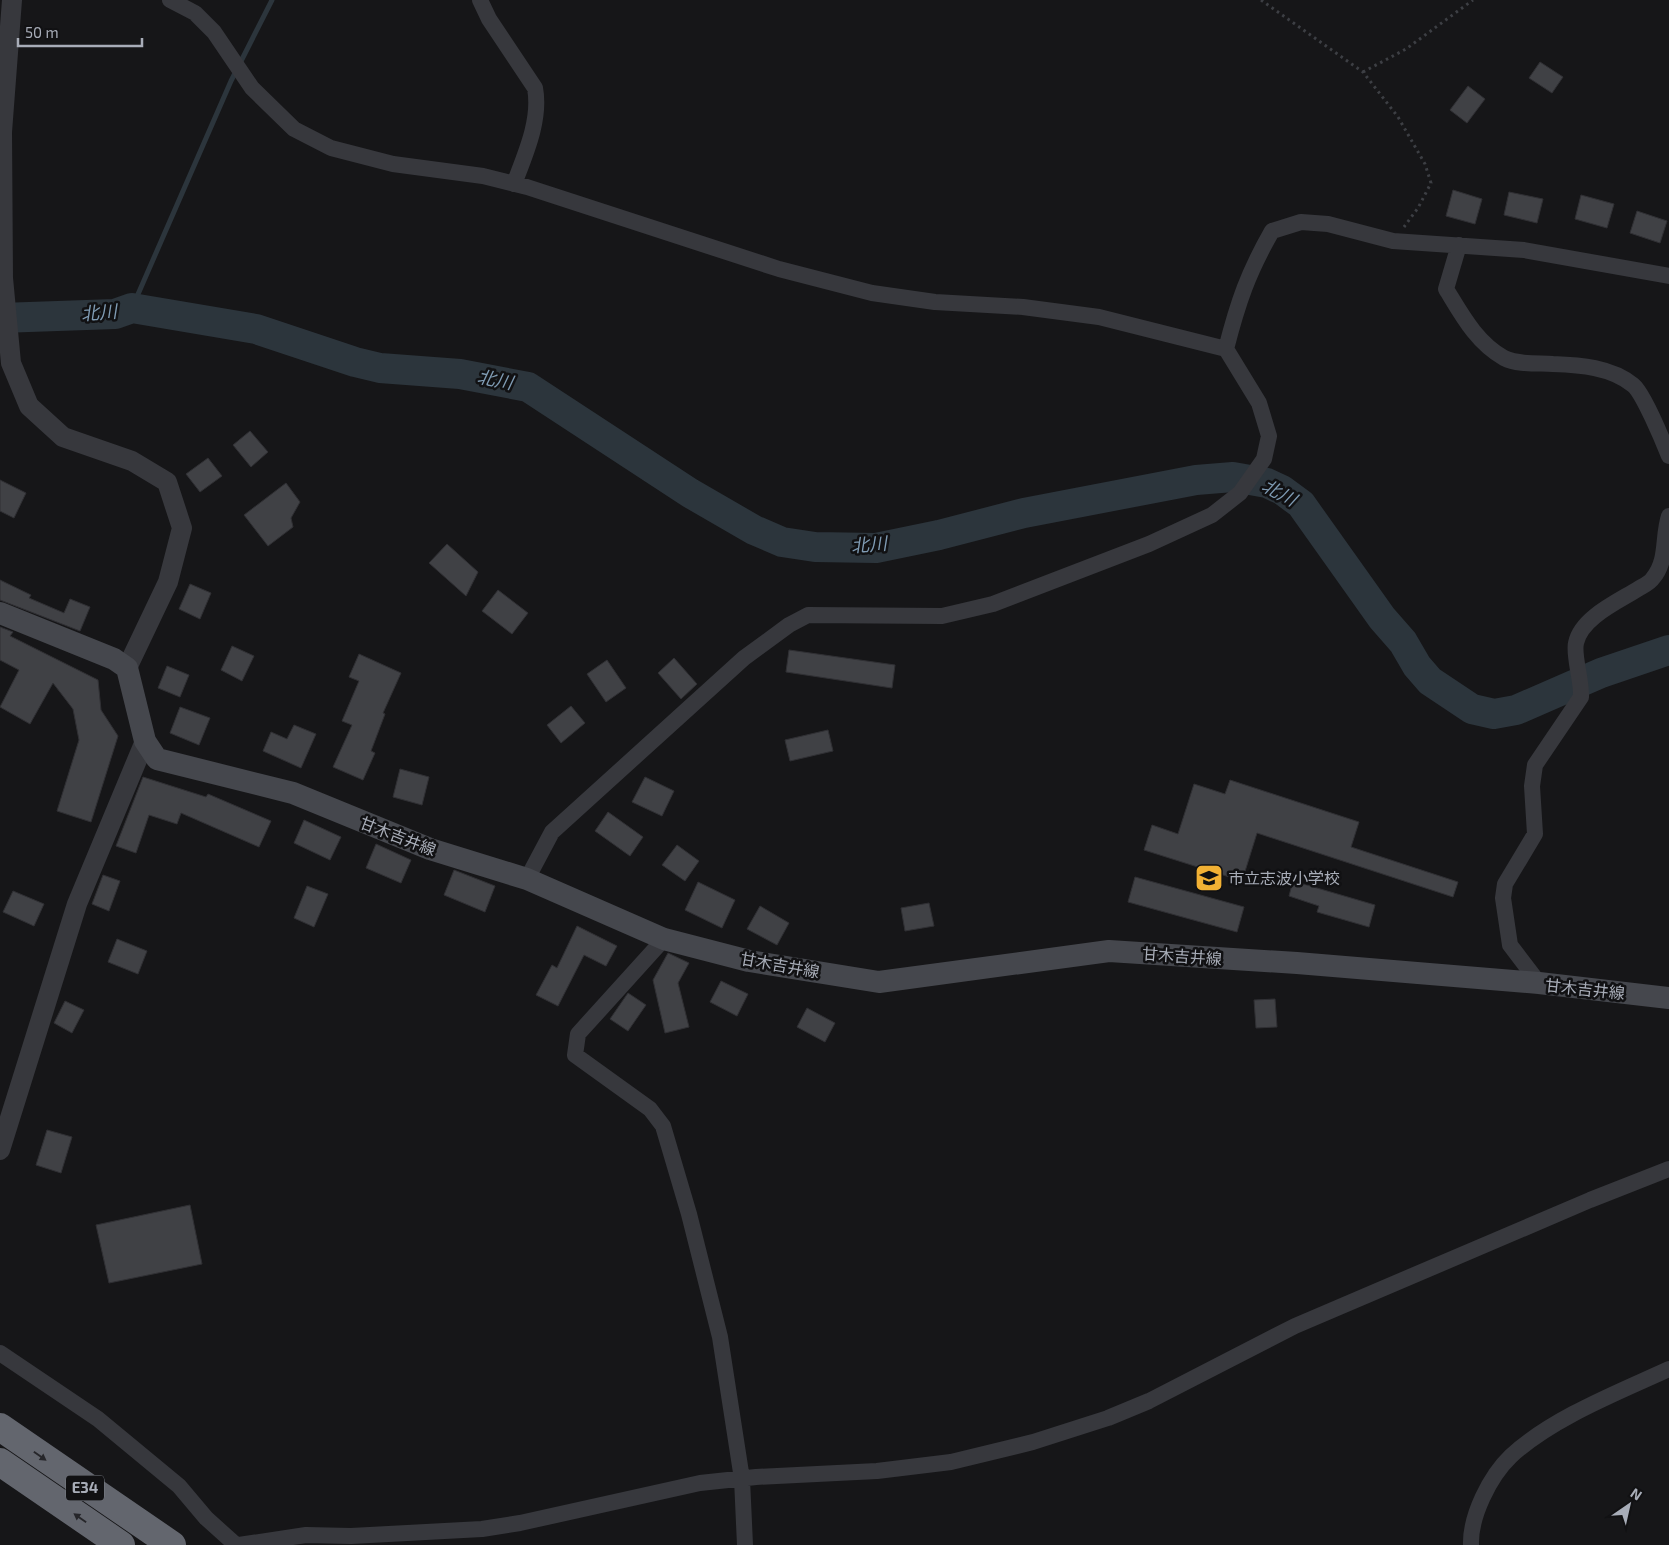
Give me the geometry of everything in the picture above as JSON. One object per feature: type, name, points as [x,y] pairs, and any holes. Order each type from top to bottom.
[{"type":"highway","name":"E34","points":[[0,1427],[87,1489],[172,1545]]},
{"type":"highway","name":"E34","points":[[0,1462],[121,1545]]},
{"type":"main road","points":[[0,613],[114,659],[127,668]]},
{"type":"main road","name":"甘木吉井線","points":[[127,668],[144,742],[157,759],[293,794],[430,849],[526,879],[664,940],[749,961],[879,982],[1109,951],[1297,963],[1539,984],[1669,998]]},
{"type":"street","points":[[12,0],[2,132],[4,278],[11,363],[29,406],[63,437],[132,461],[167,482],[182,528],[168,582],[127,668]]},
{"type":"street","points":[[170,0],[195,13],[214,32],[252,88],[294,129],[331,148],[393,164],[483,176],[514,184],[779,269],[872,293],[936,302],[1023,307],[1098,317],[1226,349],[1259,403],[1269,436],[1264,459],[1240,492],[1212,515],[1149,544],[993,604],[942,616],[808,615],[789,625],[744,658],[552,832],[526,879]]},
{"type":"street","points":[[480,0],[488,20],[535,88],[537,99],[532,131],[514,184]]},
{"type":"street","points":[[1226,349],[1237,306],[1252,268],[1272,231],[1301,222],[1328,224],[1393,242],[1524,250],[1669,276]]},
{"type":"street","points":[[1459,245],[1446,289],[1469,327],[1480,340],[1505,358],[1526,363],[1572,364],[1610,371],[1634,386],[1669,456]]},
{"type":"street","points":[[1539,984],[1510,945],[1503,898],[1505,884],[1536,834],[1532,786],[1535,765],[1581,697],[1582,684],[1575,644],[1583,627],[1603,611],[1653,579],[1663,562],[1665,528],[1669,516]]},
{"type":"street","points":[[0,1150],[77,904],[144,742]]},
{"type":"street","points":[[664,940],[578,1034],[575,1055],[650,1109],[663,1126],[689,1214],[720,1337],[742,1479],[745,1545]]},
{"type":"street","points":[[0,1353],[98,1419],[180,1486],[206,1518],[238,1545],[306,1535],[351,1536],[482,1529],[520,1523],[700,1483],[878,1472],[952,1462],[1034,1442],[1098,1421],[1149,1401],[1295,1326],[1590,1200],[1669,1170]]},
{"type":"street","points":[[1471,1545],[1476,1513],[1482,1495],[1510,1456],[1544,1432],[1601,1400],[1669,1369]]},
{"type":"path","points":[[1261,0],[1363,72],[1398,116],[1425,164],[1431,183],[1418,208],[1393,242]]},
{"type":"path","points":[[1363,72],[1406,49],[1473,0]]},
{"type":"building","points":[[1540,62],[1563,77],[1552,93],[1529,78]]},
{"type":"building","points":[[1468,86],[1485,99],[1467,123],[1450,110]]},
{"type":"building","points":[[1453,190],[1482,199],[1475,224],[1446,216]]},
{"type":"building","points":[[1509,192],[1543,199],[1537,223],[1504,215]]},
{"type":"building","points":[[1581,195],[1614,204],[1607,228],[1575,219]]},
{"type":"building","points":[[1637,211],[1667,221],[1660,243],[1630,233]]},
{"type":"building","points":[[250,431],[268,452],[251,467],[233,445]]},
{"type":"building","points":[[208,458],[222,476],[200,492],[186,474]]},
{"type":"building","points":[[0,480],[26,493],[14,518],[0,511]]},
{"type":"building","points":[[286,483],[300,502],[291,518],[293,527],[268,546],[244,515]]},
{"type":"building","points":[[447,544],[478,572],[466,596],[429,563]]},
{"type":"building","points":[[0,580],[31,595],[29,598],[64,613],[70,599],[90,607],[80,631],[0,600]]},
{"type":"building","points":[[190,584],[211,593],[200,619],[179,609]]},
{"type":"building","points":[[498,590],[528,613],[512,634],[482,611]]},
{"type":"building","points":[[0,627],[13,632],[10,636],[98,680],[101,710],[118,736],[91,822],[57,811],[79,740],[73,709],[53,683],[30,724],[0,707],[19,670],[0,660]]},
{"type":"building","points":[[232,646],[254,656],[242,681],[221,670]]},
{"type":"building","points":[[789,650],[895,665],[892,688],[786,672]]},
{"type":"building","points":[[359,654],[401,673],[383,713],[385,714],[371,751],[375,753],[363,780],[333,767],[352,725],[342,721],[359,681],[349,677]]},
{"type":"building","points":[[674,658],[697,684],[681,699],[658,673]]},
{"type":"building","points":[[607,660],[626,688],[606,702],[587,674]]},
{"type":"building","points":[[167,666],[189,675],[180,697],[158,688]]},
{"type":"building","points":[[571,706],[585,723],[561,743],[547,725]]},
{"type":"building","points":[[180,707],[210,718],[199,745],[170,733]]},
{"type":"building","points":[[294,725],[316,734],[301,768],[263,751],[271,732],[287,739]]},
{"type":"building","points":[[828,730],[833,751],[790,761],[785,740]]},
{"type":"building","points":[[400,769],[429,777],[422,805],[393,797]]},
{"type":"building","points":[[143,777],[206,797],[208,794],[271,821],[259,847],[181,813],[177,824],[149,815],[136,853],[116,846]]},
{"type":"building","points":[[645,777],[674,791],[662,816],[632,802]]},
{"type":"building","points":[[1230,780],[1359,822],[1351,847],[1458,882],[1453,897],[1257,833],[1242,881],[1144,850],[1152,825],[1178,834],[1194,784],[1225,794]]},
{"type":"building","points":[[608,812],[643,837],[630,856],[595,831]]},
{"type":"building","points":[[304,820],[341,837],[330,860],[294,843]]},
{"type":"building","points":[[376,844],[411,860],[401,883],[366,868]]},
{"type":"building","points":[[677,845],[699,861],[685,881],[662,865]]},
{"type":"building","points":[[454,870],[495,886],[485,912],[444,895]]},
{"type":"building","points":[[103,875],[120,881],[109,911],[92,904]]},
{"type":"building","points":[[1135,877],[1244,907],[1237,932],[1128,902]]},
{"type":"building","points":[[1293,881],[1375,905],[1369,927],[1317,912],[1319,906],[1289,896]]},
{"type":"building","points":[[698,882],[735,900],[722,928],[685,910]]},
{"type":"building","points":[[307,886],[328,894],[314,927],[294,918]]},
{"type":"building","points":[[13,891],[44,904],[34,926],[3,912]]},
{"type":"building","points":[[929,903],[934,926],[905,931],[901,908]]},
{"type":"building","points":[[760,906],[789,923],[777,945],[747,929]]},
{"type":"building","points":[[577,926],[617,946],[606,966],[584,955],[558,1006],[536,995],[552,965],[557,968]]},
{"type":"building","points":[[117,939],[147,951],[138,974],[108,962]]},
{"type":"building","points":[[668,953],[689,963],[678,983],[689,1027],[665,1033],[653,980]]},
{"type":"building","points":[[721,981],[748,994],[737,1016],[710,1002]]},
{"type":"building","points":[[628,993],[646,1005],[628,1031],[610,1019]]},
{"type":"building","points":[[1275,999],[1277,1027],[1256,1028],[1254,1000]]},
{"type":"building","points":[[65,1001],[84,1010],[72,1033],[54,1023]]},
{"type":"building","points":[[807,1008],[835,1023],[825,1042],[797,1027]]},
{"type":"building","points":[[47,1130],[72,1137],[61,1173],[36,1165]]},
{"type":"building","points":[[190,1205],[202,1264],[109,1283],[96,1225]]},
{"type":"waterway","points":[[132,308],[231,81],[272,0]]},
{"type":"waterway","name":"北川","points":[[0,318],[115,314],[132,308],[256,329],[355,362],[380,368],[460,374],[528,387],[690,493],[754,530],[782,542],[815,547],[876,548],[939,535],[1024,513],[1196,480],[1233,477],[1267,483],[1282,490],[1301,504],[1382,618],[1403,642],[1417,666],[1430,681],[1472,709],[1494,714],[1516,710],[1601,673],[1669,650]]},
{"type":"place","name":"市立志波小学校","points":[[1209,878]]}]
